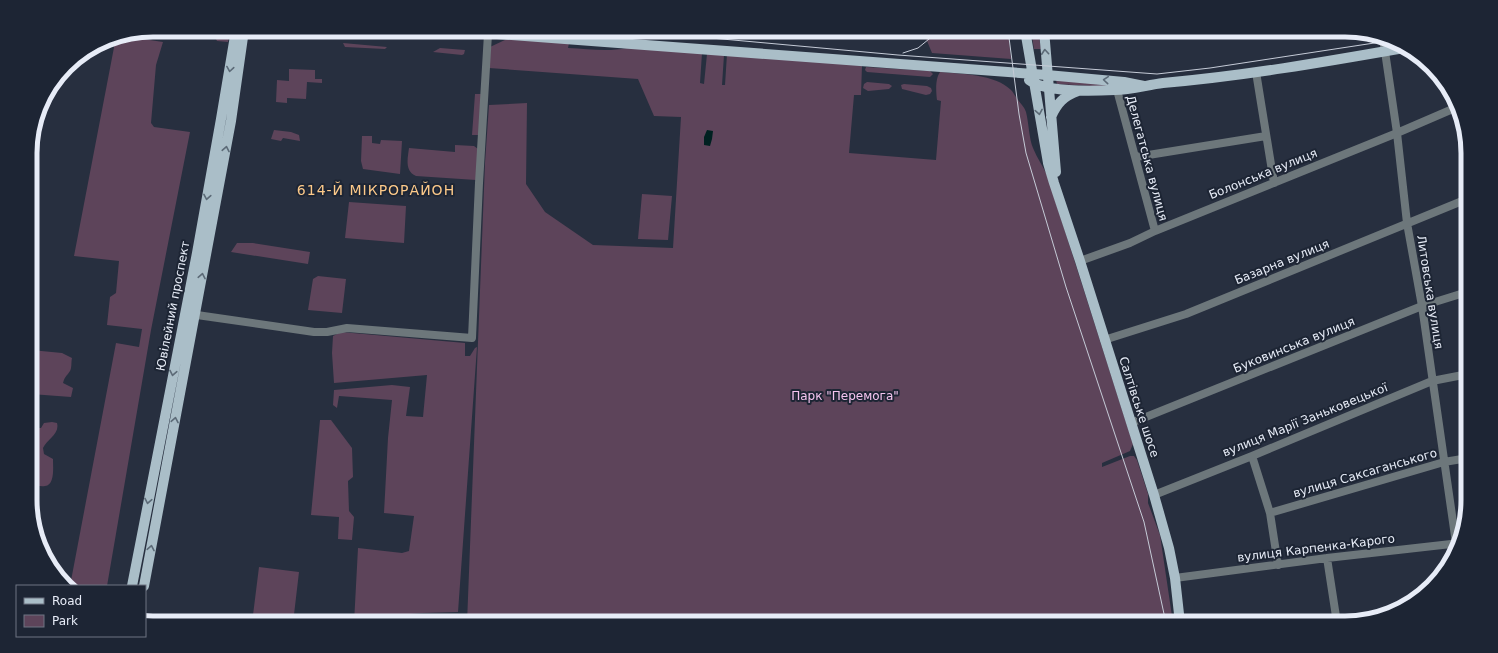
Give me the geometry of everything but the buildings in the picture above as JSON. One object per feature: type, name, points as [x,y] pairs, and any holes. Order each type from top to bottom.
[{"type":"main road","name":"Ювілейний проспект","points":[[201,254],[235,37]]},
{"type":"main road","name":"Ювілейний проспект","points":[[132,585],[201,254],[231,121],[243,37]]},
{"type":"main road","points":[[529,37],[1020,73],[1049,88],[1079,90],[1117,90],[1202,81],[1397,50]]},
{"type":"main road","name":"Салтівське шосе","points":[[1026,37],[1048,163],[1154,495],[1169,548],[1175,578],[1179,616]]},
{"type":"main road","name":"Салтівське шосе","points":[[1044,37],[1060,202]]},
{"type":"main road","points":[[1033,79],[1047,75],[1124,82],[1144,86]]},
{"type":"main road","points":[[1051,117],[1061,100],[1079,90]]},
{"type":"main road","name":"Ювілейний проспект","points":[[144,585],[189,314]]},
{"type":"street","points":[[189,314],[314,332],[327,332],[347,328],[472,338],[478,184],[488,37]]},
{"type":"street","name":"Литовська вулиця","points":[[1384,44],[1397,133],[1407,223],[1422,306],[1455,535]]},
{"type":"street","points":[[1256,72],[1274,183]]},
{"type":"street","name":"Делегатська вулиця","points":[[1117,90],[1155,231]]},
{"type":"street","name":"Болонська вулиця","points":[[1080,261],[1130,243],[1155,231],[1452,109]]},
{"type":"street","points":[[1136,157],[1266,136]]},
{"type":"street","name":"Базарна вулиця","points":[[1104,340],[1186,314],[1461,201]]},
{"type":"street","name":"Буковинська вулиця","points":[[1131,424],[1422,306],[1461,294]]},
{"type":"street","name":"вулиця Марії Заньковецької","points":[[1154,495],[1432,381],[1461,375]]},
{"type":"street","points":[[1252,456],[1270,514],[1278,565]]},
{"type":"street","name":"вулиця Саксаганського","points":[[1270,514],[1444,462],[1461,459]]},
{"type":"street","name":"вулиця Карпенка-Карого","points":[[1175,578],[1327,558],[1452,546]]},
{"type":"street","points":[[1327,558],[1336,616]]},
{"type":"green space","points":[[215,37],[229,37],[228,42],[217,41]]},
{"type":"green space","points":[[925,37],[1009,37],[1011,59],[932,53]]},
{"type":"green space","points":[[1032,37],[1039,37],[1041,49],[1034,49]]},
{"type":"green space","points":[[137,38],[163,42],[156,65],[151,123],[154,127],[190,132],[151,330],[107,585],[74,585],[71,582],[116,343],[139,347],[142,329],[107,325],[110,297],[116,293],[119,261],[74,256],[115,43]]},
{"type":"green space","name":"Парк \"Перемога\"","points":[[507,39],[569,43],[568,48],[605,50],[627,48],[702,53],[700,83],[704,84],[707,54],[724,55],[722,85],[725,85],[727,54],[862,65],[861,95],[854,95],[849,153],[936,160],[941,101],[937,100],[936,86],[937,78],[940,72],[967,74],[987,78],[1004,85],[1011,90],[1025,110],[1032,144],[1047,175],[1133,444],[1130,451],[1102,463],[1102,467],[1130,456],[1134,456],[1137,460],[1148,494],[1148,503],[1160,535],[1172,616],[467,616],[485,163],[489,105],[527,103],[526,184],[545,212],[593,245],[673,248],[681,117],[654,116],[638,79],[489,68],[490,47]]},
{"type":"green space","points":[[343,43],[387,47],[385,49],[345,47]]},
{"type":"green space","points":[[440,48],[465,50],[464,54],[462,55],[433,52]]},
{"type":"green space","points":[[866,67],[930,71],[933,74],[930,77],[867,72],[865,70]]},
{"type":"green space","points":[[289,69],[315,70],[315,79],[322,79],[322,83],[307,82],[306,99],[287,98],[287,103],[276,102],[277,80],[289,81]]},
{"type":"green space","points":[[1056,80],[1110,84],[1109,87],[1057,84]]},
{"type":"green space","points":[[867,82],[889,84],[892,86],[889,89],[868,91],[863,88],[864,84]]},
{"type":"green space","points":[[901,85],[927,86],[931,88],[932,91],[930,94],[926,95],[902,89]]},
{"type":"green space","points":[[475,94],[482,94],[479,135],[472,135]]},
{"type":"green space","points":[[274,130],[291,132],[299,135],[300,141],[283,138],[281,141],[271,139]]},
{"type":"green space","points":[[362,136],[372,136],[372,143],[380,144],[381,140],[402,141],[400,174],[363,169],[361,161]]},
{"type":"green space","points":[[455,145],[474,146],[478,149],[476,180],[416,176],[410,171],[408,167],[409,148],[455,152]]},
{"type":"green space","points":[[642,194],[672,196],[668,240],[638,239]]},
{"type":"green space","points":[[349,202],[406,206],[404,243],[345,238]]},
{"type":"green space","points":[[237,243],[253,243],[310,252],[308,264],[231,252]]},
{"type":"green space","points":[[318,276],[346,279],[342,313],[308,310],[313,279]]},
{"type":"green space","points":[[341,332],[465,343],[465,356],[470,356],[477,347],[458,612],[394,616],[354,616],[358,548],[402,553],[409,551],[414,516],[384,513],[388,438],[392,400],[339,396],[337,408],[333,405],[334,390],[392,385],[410,387],[406,416],[423,417],[427,375],[334,383],[332,353],[333,336]]},
{"type":"green space","points":[[37,351],[62,353],[72,358],[71,370],[63,383],[73,388],[71,397],[37,394]]},
{"type":"green space","points":[[320,420],[331,420],[352,448],[353,477],[348,481],[349,511],[354,517],[352,540],[338,539],[339,517],[311,515]]},
{"type":"green space","points":[[44,423],[57,423],[57,430],[43,448],[44,454],[53,459],[53,471],[52,479],[48,485],[42,486],[37,486],[37,428],[41,428]]},
{"type":"green space","points":[[259,567],[299,572],[294,616],[253,616]]},
{"type":"shaded area","points":[[707,130],[713,131],[710,146],[704,145],[704,137]]},
{"type":"tram line","points":[[700,37],[898,55],[1157,74],[1210,68],[1379,42]]},
{"type":"tram line","points":[[903,53],[918,48],[931,37]]},
{"type":"tram line","points":[[1009,37],[1019,114],[1026,153],[1066,287],[1144,522],[1164,616]]},
{"type":"district","name":"614-Й МІКРОРАЙОН","points":[[376,190]]}]
